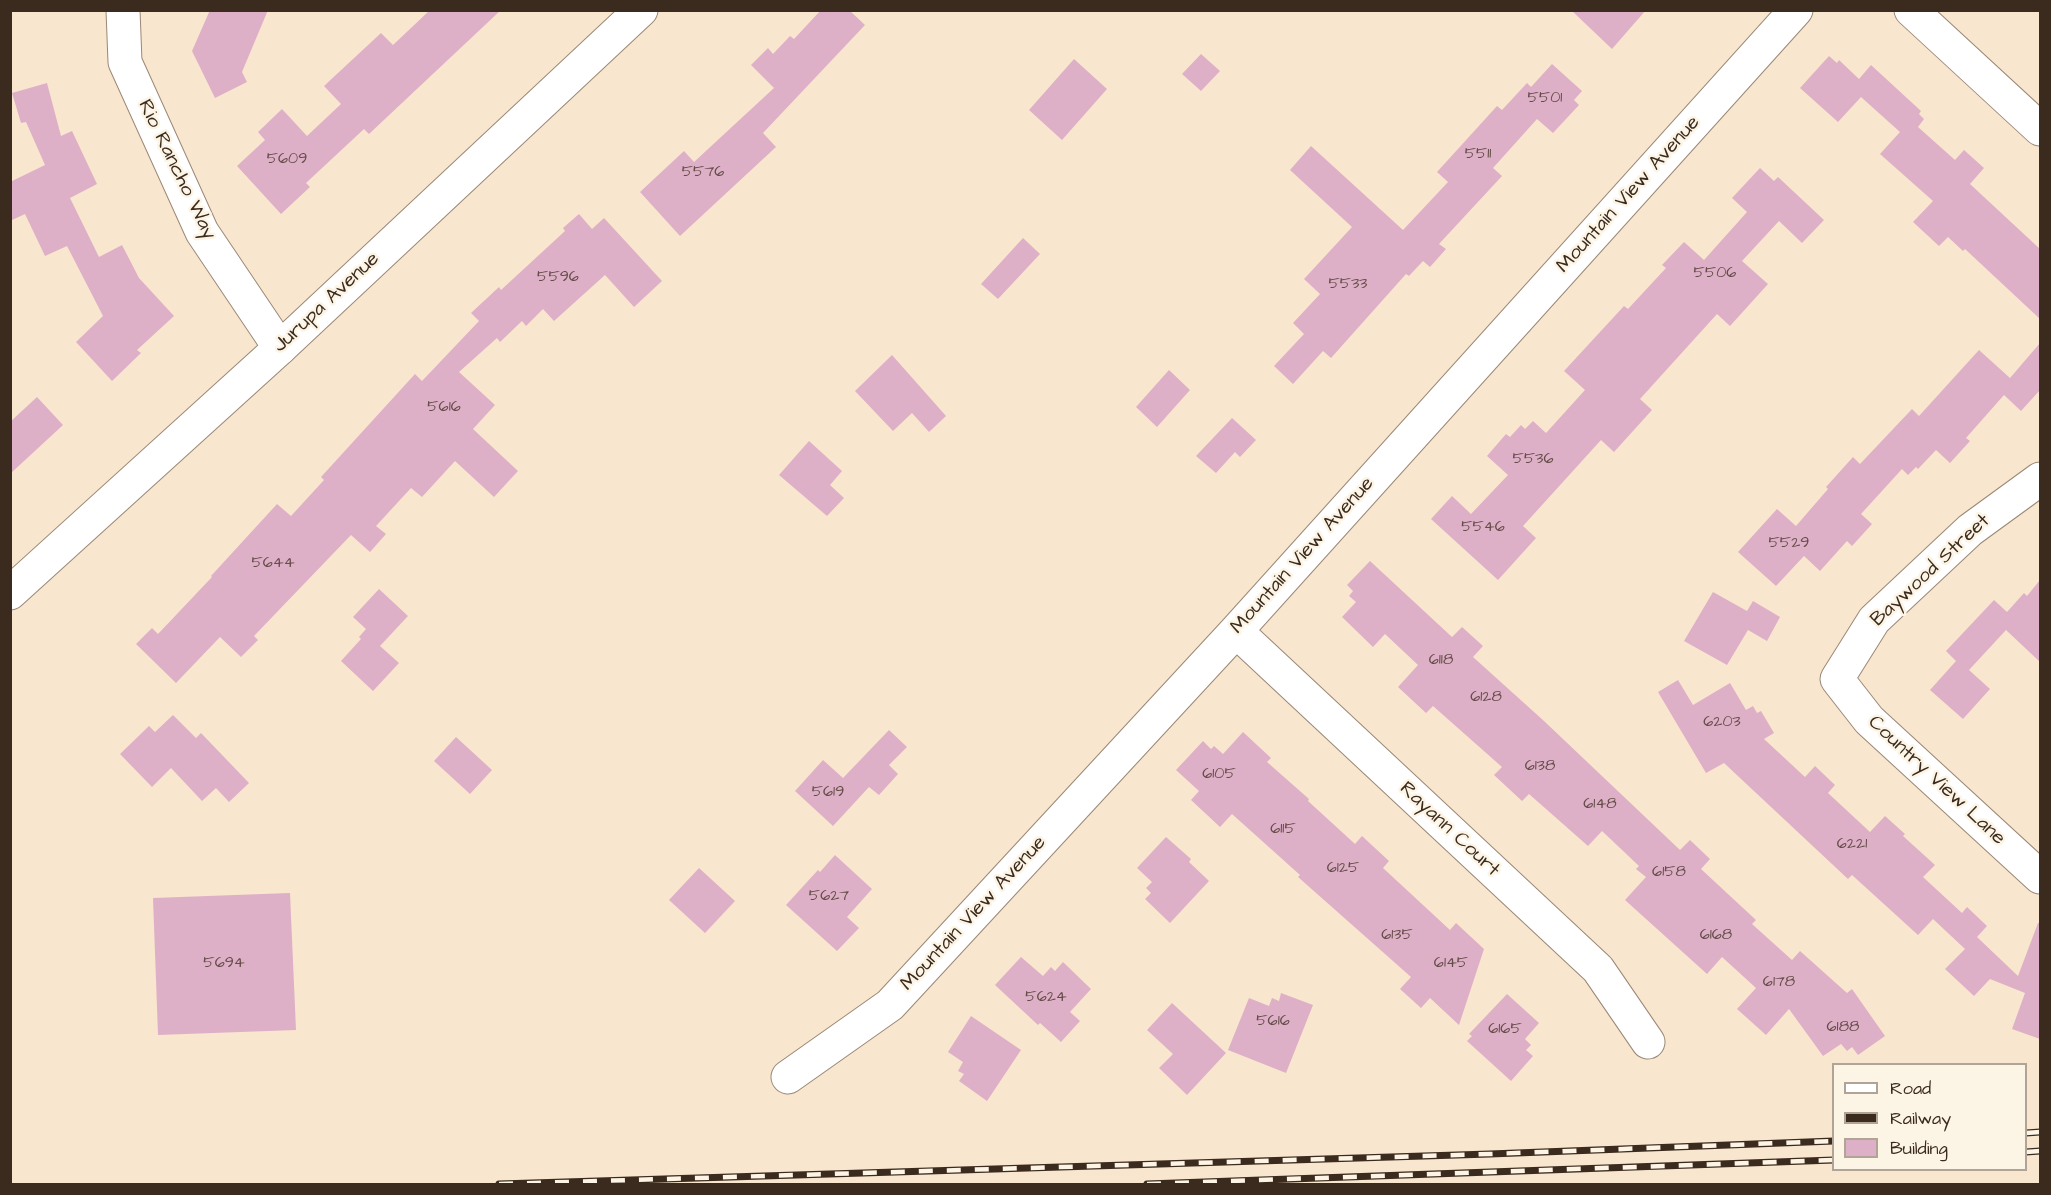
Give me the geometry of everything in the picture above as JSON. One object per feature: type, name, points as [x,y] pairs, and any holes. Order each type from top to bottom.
[{"type":"street","name":"Rio Rancho Way","points":[[123,10],[125,62],[202,232],[280,348]]},
{"type":"street","name":"Jurupa Avenue","points":[[10,593],[280,348],[641,10]]},
{"type":"street","name":"Mountain View Avenue","points":[[788,1077],[890,1005],[1236,631],[1796,10]]},
{"type":"street","points":[[1911,10],[2040,129]]},
{"type":"street","name":"Baywood Street","points":[[1837,679],[1874,620],[1970,530],[2040,479]]},
{"type":"street","name":"Rayann Court","points":[[1236,631],[1598,969],[1648,1042]]},
{"type":"street","name":"Country View Lane","points":[[1837,679],[1869,720],[2040,877]]},
{"type":"building","points":[[210,10],[268,10],[242,72],[247,82],[215,98],[192,51]]},
{"type":"building","points":[[430,10],[501,10],[369,134],[364,129],[306,183],[310,187],[281,214],[237,166],[265,140],[258,132],[282,109],[307,136],[341,104],[324,86],[381,33],[393,45]]},
{"type":"building","points":[[821,10],[849,10],[865,25],[763,133],[776,147],[680,236],[640,192],[684,151],[694,162],[774,88],[751,65],[768,48],[773,54],[790,36],[794,39]]},
{"type":"building","points":[[1571,10],[1646,10],[1612,49]]},
{"type":"building","points":[[1201,54],[1220,71],[1201,91],[1182,74]]},
{"type":"building","points":[[1829,56],[1837,63],[1839,60],[1859,79],[1871,65],[1921,111],[1919,114],[1924,119],[1918,127],[1955,160],[1964,150],[1984,168],[1970,184],[2040,249],[2040,319],[1965,249],[1963,251],[1948,237],[1939,246],[1913,222],[1933,201],[1880,154],[1900,132],[1861,97],[1838,122],[1800,88]]},
{"type":"building","points":[[1074,59],[1107,89],[1062,140],[1029,110]]},
{"type":"building","points":[[1552,64],[1582,91],[1574,100],[1579,105],[1553,133],[1537,119],[1493,168],[1502,176],[1439,244],[1446,249],[1430,267],[1423,261],[1409,276],[1406,274],[1331,358],[1323,351],[1293,384],[1274,366],[1304,334],[1293,323],[1320,294],[1304,279],[1352,227],[1290,170],[1311,146],[1403,230],[1448,182],[1437,172],[1497,106],[1502,110],[1527,83],[1531,87]]},
{"type":"building","points":[[47,83],[61,136],[72,131],[97,184],[70,198],[99,257],[122,245],[139,278],[174,316],[137,350],[141,353],[112,381],[76,342],[103,316],[67,246],[45,256],[25,214],[10,221],[10,182],[45,165],[26,122],[21,123],[12,93]]},
{"type":"building","points":[[1760,168],[1774,181],[1778,177],[1824,220],[1802,243],[1779,221],[1742,261],[1768,284],[1730,326],[1717,314],[1640,399],[1652,410],[1614,452],[1601,440],[1523,526],[1536,538],[1498,580],[1431,519],[1452,496],[1471,514],[1508,475],[1487,456],[1506,434],[1510,437],[1521,425],[1525,429],[1533,421],[1546,433],[1585,390],[1564,371],[1624,306],[1628,309],[1666,268],[1662,265],[1684,242],[1704,260],[1747,212],[1732,198]]},
{"type":"building","points":[[579,214],[592,229],[604,218],[662,281],[634,307],[605,275],[554,321],[543,309],[526,326],[522,321],[500,342],[497,338],[459,372],[495,405],[473,429],[518,471],[494,497],[455,461],[422,497],[411,488],[376,526],[386,534],[370,552],[351,535],[254,636],[258,640],[241,657],[220,637],[176,683],[136,644],[152,628],[158,634],[277,504],[291,516],[324,480],[321,477],[415,374],[422,381],[479,321],[471,313],[499,287],[501,290],[565,231],[563,228]]},
{"type":"building","points":[[1023,238],[1040,254],[998,299],[981,284]]},
{"type":"building","points":[[2040,343],[2040,390],[2021,411],[2004,395],[1966,438],[1970,441],[1950,463],[1936,450],[1918,469],[1916,467],[1908,475],[1902,469],[1861,514],[1872,524],[1852,546],[1847,541],[1820,571],[1804,556],[1776,586],[1738,552],[1777,509],[1796,526],[1853,457],[1860,464],[1912,409],[1919,416],[1979,350],[2010,378]]},
{"type":"building","points":[[892,355],[946,416],[929,432],[912,413],[893,431],[855,391]]},
{"type":"building","points":[[1169,370],[1190,390],[1157,427],[1136,407]]},
{"type":"building","points":[[37,397],[63,425],[10,474],[10,422]]},
{"type":"building","points":[[1232,418],[1256,440],[1240,457],[1235,452],[1216,473],[1196,456]]},
{"type":"building","points":[[809,441],[842,471],[830,485],[844,498],[827,516],[779,475]]},
{"type":"building","points":[[1370,561],[1452,637],[1462,627],[1483,646],[1473,657],[1680,850],[1690,840],[1710,859],[1701,869],[1756,920],[1752,924],[1792,960],[1800,951],[1847,993],[1852,989],[1885,1036],[1858,1055],[1852,1047],[1847,1051],[1841,1044],[1823,1056],[1789,1009],[1766,1035],[1737,1009],[1756,988],[1722,957],[1707,974],[1625,900],[1646,877],[1636,869],[1639,866],[1602,831],[1588,846],[1529,794],[1522,801],[1494,775],[1502,767],[1433,706],[1426,713],[1398,687],[1418,665],[1385,634],[1373,647],[1342,617],[1356,602],[1349,596],[1353,591],[1347,585]]},
{"type":"building","points":[[2040,580],[2040,662],[2006,630],[1969,670],[1990,689],[1963,719],[1930,690],[1956,661],[1946,651],[1994,600],[2007,612],[2024,593],[2027,596]]},
{"type":"building","points":[[379,589],[408,616],[380,646],[399,663],[373,691],[341,661],[361,639],[359,637],[366,629],[353,617]]},
{"type":"building","points":[[1713,592],[1747,611],[1753,601],[1780,617],[1767,641],[1748,630],[1727,665],[1684,641]]},
{"type":"building","points":[[1678,680],[1693,705],[1730,683],[1746,710],[1753,706],[1757,713],[1761,711],[1774,733],[1764,739],[1805,777],[1815,766],[1835,785],[1828,793],[1870,832],[1885,816],[1935,865],[1923,877],[1962,913],[1967,907],[1987,926],[1977,937],[2018,976],[2038,923],[2040,923],[2040,1039],[2012,1029],[2025,993],[1990,979],[1974,996],[1945,969],[1965,949],[1933,919],[1918,935],[1852,875],[1848,879],[1724,763],[1706,773],[1658,692]]},
{"type":"building","points":[[173,715],[196,738],[201,733],[249,783],[229,802],[216,788],[202,801],[171,768],[152,787],[120,754],[149,726],[155,732]]},
{"type":"building","points":[[889,730],[907,747],[889,765],[898,774],[879,795],[869,787],[833,826],[795,791],[823,760],[843,778]]},
{"type":"building","points":[[1243,732],[1271,758],[1267,762],[1355,844],[1362,836],[1389,861],[1383,868],[1450,930],[1456,923],[1484,949],[1459,1025],[1430,998],[1421,1008],[1400,989],[1411,977],[1298,877],[1300,875],[1232,814],[1220,827],[1191,800],[1199,791],[1176,770],[1203,741],[1211,749],[1214,746],[1223,754]]},
{"type":"building","points":[[456,737],[492,770],[470,794],[434,761]]},
{"type":"building","points":[[1166,837],[1191,859],[1189,862],[1209,881],[1170,923],[1145,899],[1151,893],[1146,888],[1152,882],[1137,868]]},
{"type":"building","points":[[835,855],[872,889],[847,917],[859,928],[837,951],[786,905]]},
{"type":"building","points":[[699,868],[735,901],[705,933],[669,900]]},
{"type":"building","points":[[290,893],[296,1030],[158,1035],[153,898]]},
{"type":"building","points":[[1021,957],[1043,976],[1051,967],[1055,971],[1063,962],[1091,989],[1070,1012],[1080,1021],[1061,1042],[1040,1023],[1038,1025],[995,985]]},
{"type":"building","points":[[1281,993],[1313,1005],[1286,1073],[1228,1050],[1249,998],[1269,1006],[1272,998],[1279,1001]]},
{"type":"building","points":[[1507,994],[1539,1023],[1525,1039],[1531,1045],[1526,1050],[1533,1056],[1511,1081],[1467,1041],[1472,1036],[1469,1034]]},
{"type":"building","points":[[1172,1003],[1226,1053],[1187,1095],[1159,1068],[1173,1054],[1147,1030]]},
{"type":"building","points":[[971,1016],[1021,1050],[987,1101],[959,1081],[964,1074],[958,1071],[963,1062],[948,1052]]},
{"type":"railway","points":[[2027,1133],[2040,1132]]},
{"type":"railway","points":[[499,1184],[1490,1154],[1832,1141]]},
{"type":"railway","points":[[2027,1152],[2040,1151]]},
{"type":"railway","points":[[1147,1184],[1832,1160]]}]
